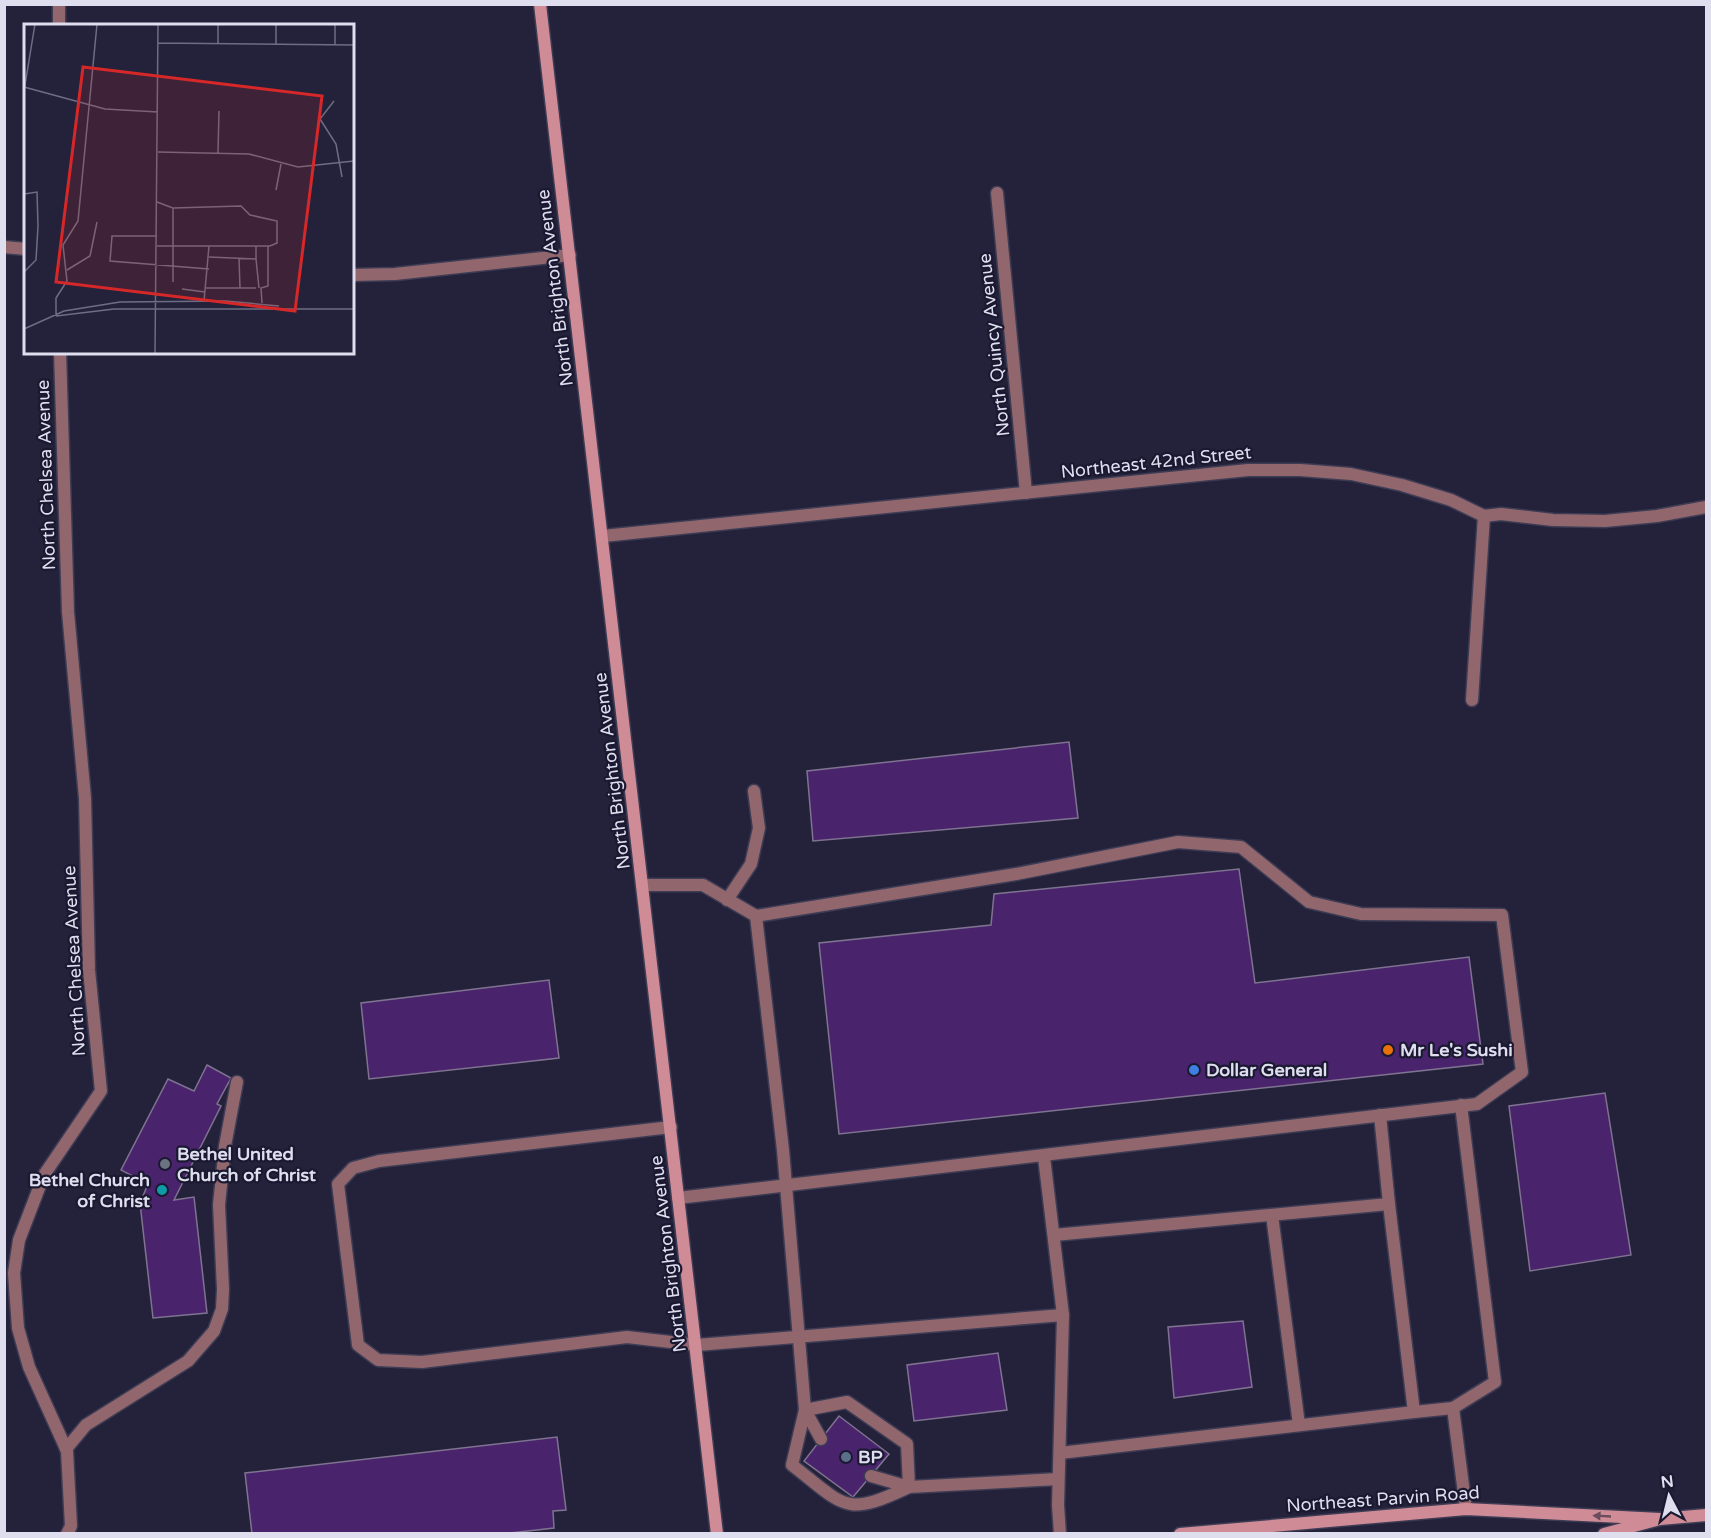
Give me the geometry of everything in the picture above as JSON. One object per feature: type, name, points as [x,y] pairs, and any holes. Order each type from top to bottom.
[{"type":"main road","name":"North Brighton Avenue","points":[[540,4],[717,1533]]},
{"type":"main road","name":"Northeast Parvin Road","points":[[1180,1533],[1466,1509],[1660,1519],[1707,1515]]},
{"type":"main road","name":"Northeast Parvin Road","points":[[1604,1533],[1660,1519]]},
{"type":"street","points":[[59,4],[59,24]]},
{"type":"street","name":"North Quincy Avenue","points":[[997,193],[1026,493]]},
{"type":"street","points":[[4,247],[24,249]]},
{"type":"street","points":[[354,275],[394,274],[570,255]]},
{"type":"street","name":"North Chelsea Avenue","points":[[60,354],[68,612],[85,798],[89,970],[101,1091],[44,1175],[19,1240],[14,1273],[18,1328],[29,1367],[66,1449],[71,1526],[67,1533]]},
{"type":"street","name":"Northeast 42nd Street","points":[[603,536],[1248,470],[1300,470],[1351,474],[1402,484],[1451,500],[1484,516],[1501,514],[1553,520],[1605,521],[1657,516],[1707,507]]},
{"type":"street","points":[[1472,700],[1484,516]]},
{"type":"street","points":[[727,900],[751,864],[759,828],[754,791]]},
{"type":"street","points":[[643,885],[704,885],[756,916],[1016,874],[1178,842],[1241,847],[1309,902],[1361,914],[1502,915],[1522,1072],[1477,1104],[1044,1157],[678,1198]]},
{"type":"street","points":[[756,916],[795,1265],[797,1336],[805,1410],[792,1465],[843,1505],[872,1504],[909,1487]]},
{"type":"street","points":[[66,1449],[86,1425],[188,1361],[214,1331],[222,1299],[219,1205],[225,1146],[237,1082]]},
{"type":"street","points":[[1060,1453],[1453,1408],[1495,1382],[1461,1105]]},
{"type":"street","points":[[1380,1115],[1414,1412]]},
{"type":"street","points":[[671,1127],[379,1161],[353,1168],[338,1184],[358,1345],[378,1360],[422,1362],[627,1337],[697,1345],[1063,1315]]},
{"type":"street","points":[[1044,1157],[1063,1315],[1058,1479],[1060,1533]]},
{"type":"street","points":[[1054,1235],[1389,1204]]},
{"type":"street","points":[[1272,1215],[1299,1425]]},
{"type":"street","points":[[805,1410],[847,1402],[907,1444],[909,1487]]},
{"type":"street","points":[[1453,1408],[1466,1509]]},
{"type":"street","points":[[805,1410],[821,1439]]},
{"type":"street","points":[[871,1476],[909,1487],[1058,1479]]},
{"type":"building","points":[[1069,742],[1078,818],[813,841],[807,771]]},
{"type":"building","points":[[1239,869],[1255,983],[1469,957],[1483,1064],[839,1134],[819,943],[991,925],[994,894]]},
{"type":"building","points":[[549,980],[559,1058],[369,1079],[361,1003]]},
{"type":"building","name":"Bethel Church of Christ","points":[[207,1065],[231,1078],[217,1104],[221,1106],[174,1200],[194,1197],[207,1313],[153,1318],[140,1203],[148,1184],[121,1170],[168,1079],[194,1091]]},
{"type":"building","points":[[1605,1093],[1631,1255],[1530,1271],[1509,1106]]},
{"type":"building","points":[[1243,1321],[1252,1387],[1174,1398],[1168,1327]]},
{"type":"building","points":[[998,1353],[1007,1410],[914,1421],[907,1365]]},
{"type":"building","name":"BP","points":[[839,1416],[889,1454],[853,1497],[804,1461]]},
{"type":"building","points":[[557,1437],[566,1510],[553,1511],[554,1528],[502,1534],[252,1534],[245,1473]]},
{"type":"place","name":"Mr Le's Sushi","points":[[1388,1050]]},
{"type":"place","name":"Dollar General","points":[[1194,1070]]},
{"type":"place","name":"Bethel United Church of Christ","points":[[165,1164]]},
{"type":"place","name":"Bethel Church of Christ","points":[[162,1190]]},
{"type":"place","name":"BP","points":[[846,1457]]}]
